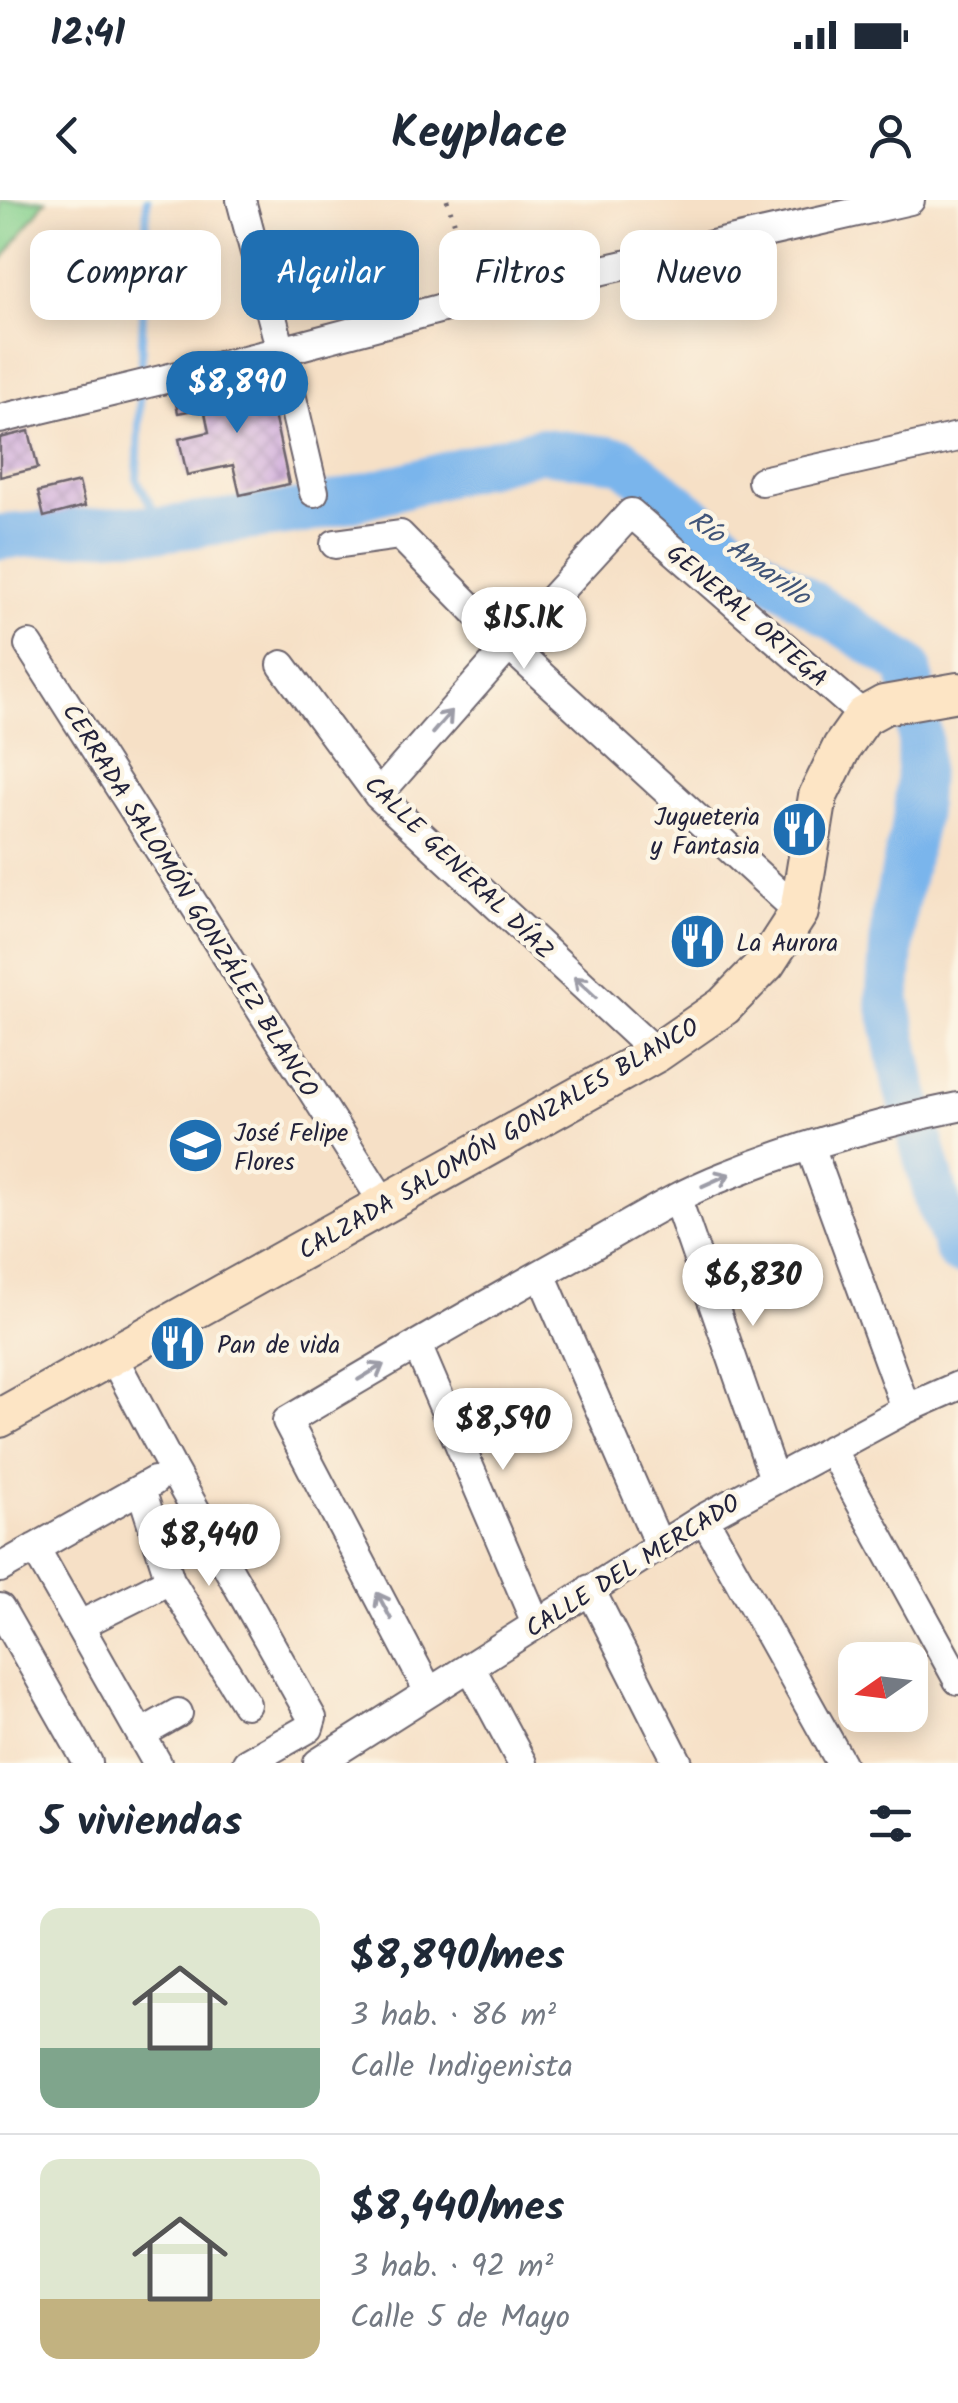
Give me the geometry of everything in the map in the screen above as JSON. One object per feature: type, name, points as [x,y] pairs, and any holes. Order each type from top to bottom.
[{"type":"street","points":[[241,200],[314,492]]},
{"type":"street","points":[[600,271],[910,200]]},
{"type":"street","points":[[0,418],[439,309]]},
{"type":"street","points":[[762,481],[958,436]]},
{"type":"street","name":"GENERAL ORTEGA","points":[[509,646],[631,513],[874,711]]},
{"type":"street","points":[[335,544],[400,535],[509,646],[799,912]]},
{"type":"street","name":"CERRADA SALOMÓN GONZÁLEZ BLANCO","points":[[29,645],[385,1205]]},
{"type":"street","points":[[378,794],[509,646]]},
{"type":"street","name":"CALLE GENERAL DÍAZ","points":[[282,664],[378,794],[656,1053]]},
{"type":"street","points":[[874,711],[955,693]]},
{"type":"street","name":"CALZADA SALOMÓN GONZALES BLANCO","points":[[0,1418],[656,1053],[724,1006],[766,963],[799,912],[818,796],[842,747],[874,711]]},
{"type":"street","points":[[429,1692],[287,1421],[416,1344],[722,1177],[810,1146],[955,1107]]},
{"type":"street","points":[[810,1146],[906,1409]]},
{"type":"street","points":[[677,1199],[774,1479]]},
{"type":"street","points":[[541,1274],[659,1544]]},
{"type":"street","points":[[416,1344],[536,1623]]},
{"type":"street","points":[[113,1357],[312,1718],[309,1728],[247,1763]]},
{"type":"street","name":"CALLE DEL MERCADO","points":[[336,1758],[429,1692],[659,1544],[906,1409],[958,1386]]},
{"type":"street","points":[[831,1449],[958,1680]]},
{"type":"street","points":[[0,1568],[173,1470]]},
{"type":"street","points":[[141,1489],[170,1580],[246,1704]]},
{"type":"street","points":[[704,1518],[841,1763]]},
{"type":"street","points":[[36,1548],[157,1763]]},
{"type":"street","points":[[80,1626],[170,1580]]},
{"type":"street","points":[[590,1588],[678,1763]]},
{"type":"street","points":[[0,1608],[8,1639],[88,1763]]},
{"type":"street","points":[[470,1666],[522,1763]]},
{"type":"street","points":[[141,1734],[178,1713]]},
{"type":"path","points":[[447,200],[457,230]]},
{"type":"green space","points":[[0,200],[46,200],[0,263]]},
{"type":"building","points":[[266,378],[289,484],[240,495],[233,465],[187,475],[179,439],[209,432],[204,408],[178,413],[175,399]]},
{"type":"building","points":[[29,431],[38,468],[0,477],[0,438]]},
{"type":"building","points":[[79,482],[85,506],[44,517],[38,492]]},
{"type":"waterway","points":[[147,200],[137,480],[164,529]]},
{"type":"waterway","name":"Río Amarillo","points":[[0,537],[164,529],[306,511],[539,450],[622,460],[753,565],[909,667],[920,739],[916,814],[894,913],[888,999],[905,1085],[939,1206],[958,1252]]},
{"type":"place","name":"Jugueteria y Fantasia","points":[[799,830]]},
{"type":"place","name":"La Aurora","points":[[697,942]]},
{"type":"place","name":"José Felipe Flores","points":[[195,1146]]},
{"type":"place","name":"Pan de vida","points":[[178,1344]]}]
